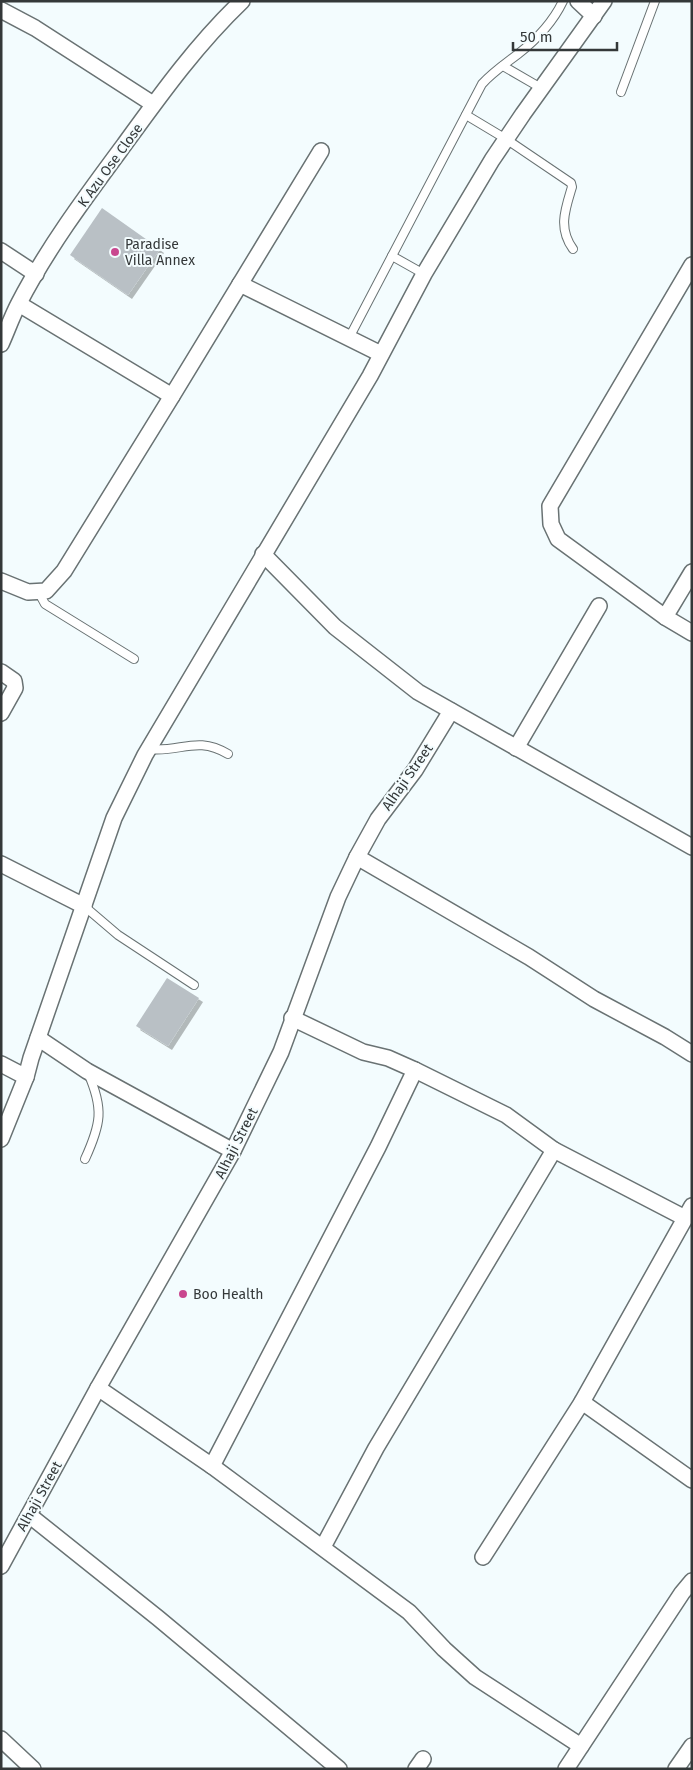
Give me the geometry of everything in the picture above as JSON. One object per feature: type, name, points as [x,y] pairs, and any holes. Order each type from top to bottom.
[{"type":"street","name":"K Azu Ose Close","points":[[1,344],[19,304],[36,274],[88,195],[202,42],[242,1]]},
{"type":"street","points":[[578,1],[594,16]]},
{"type":"street","points":[[1,1139],[26,1077],[114,818],[148,749],[360,393],[424,274],[506,139],[604,1]]},
{"type":"street","points":[[1,10],[35,28],[154,104]]},
{"type":"street","points":[[1,581],[28,592],[46,591],[64,571],[321,151]]},
{"type":"street","points":[[1,250],[36,274]]},
{"type":"street","points":[[692,265],[550,506],[551,524],[558,539],[665,616],[692,633]]},
{"type":"street","points":[[240,284],[381,354]]},
{"type":"street","points":[[19,304],[172,396]]},
{"type":"street","points":[[263,554],[334,627],[418,692],[692,847]]},
{"type":"street","points":[[665,616],[692,572]]},
{"type":"street","points":[[516,748],[599,606]]},
{"type":"street","points":[[1,672],[14,681],[15,688],[1,713]]},
{"type":"street","name":"Alhaji Street","points":[[1,1566],[98,1388],[234,1151],[281,1052],[338,897],[357,857],[378,819],[415,770],[451,711]]},
{"type":"street","points":[[357,857],[529,958],[594,999],[665,1037],[692,1054]]},
{"type":"street","points":[[1,864],[84,906]]},
{"type":"street","points":[[292,1018],[363,1052],[388,1058],[415,1070],[506,1115],[554,1150],[688,1212],[582,1402],[483,1557]]},
{"type":"street","points":[[38,1038],[87,1071],[234,1151]]},
{"type":"street","points":[[1,1064],[26,1077]]},
{"type":"street","points":[[212,1466],[378,1147],[415,1070]]},
{"type":"street","points":[[323,1547],[376,1448],[554,1150]]},
{"type":"street","points":[[98,1388],[212,1466],[409,1612],[444,1649],[475,1677],[581,1746]]},
{"type":"street","points":[[582,1402],[692,1480]]},
{"type":"street","points":[[29,1515],[158,1618],[339,1769]]},
{"type":"street","points":[[566,1769],[682,1593],[692,1581]]},
{"type":"street","points":[[1,1739],[33,1769]]},
{"type":"street","points":[[676,1769],[692,1746]]},
{"type":"lane","points":[[349,338],[482,84],[492,73],[519,54],[544,30],[556,16],[563,1]]},
{"type":"lane","points":[[621,92],[655,1]]},
{"type":"lane","points":[[502,66],[541,88]]},
{"type":"lane","points":[[466,116],[506,139],[571,183],[572,187],[564,222],[564,233],[572,249]]},
{"type":"lane","points":[[392,256],[424,274]]},
{"type":"lane","points":[[38,591],[45,604],[134,659]]},
{"type":"lane","points":[[148,749],[162,750],[196,744],[218,748],[228,754]]},
{"type":"lane","points":[[84,906],[118,935],[194,985]]},
{"type":"lane","points":[[85,1159],[96,1135],[100,1113],[95,1090],[87,1071]]},
{"type":"building","name":"Paradise Villa Annex","points":[[102,208],[160,249],[128,295],[70,255]]},
{"type":"building","points":[[167,978],[199,998],[168,1046],[136,1026]]},
{"type":"place","name":"Paradise Villa Annex","points":[[115,252]]},
{"type":"place","name":"Boo Health","points":[[183,1294]]}]
